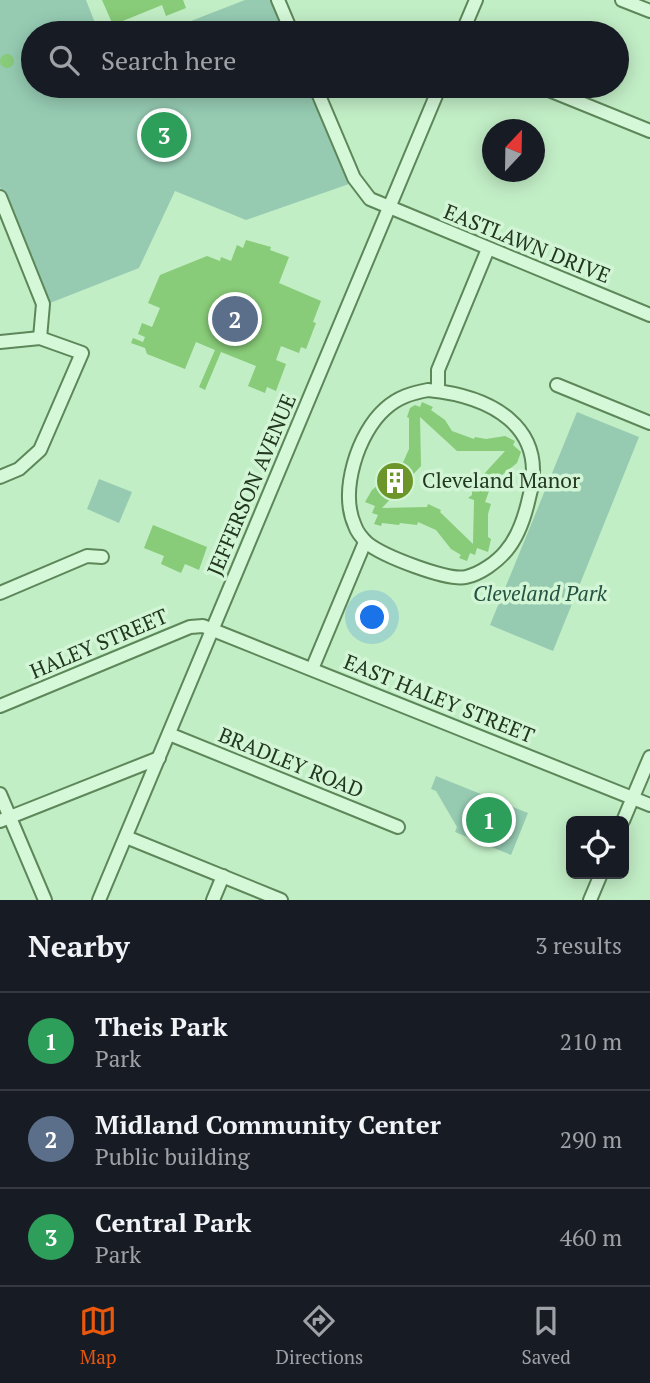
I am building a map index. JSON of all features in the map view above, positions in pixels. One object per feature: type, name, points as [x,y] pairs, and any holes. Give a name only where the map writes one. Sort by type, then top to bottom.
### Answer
[{"type":"street","points":[[278,0],[287,21]]},
{"type":"street","points":[[467,21],[476,0]]},
{"type":"street","points":[[622,0],[650,11]]},
{"type":"street","name":"EASTLAWN DRIVE","points":[[320,98],[360,189],[370,199],[650,315]]},
{"type":"street","name":"JEFFERSON AVENUE","points":[[99,900],[435,98]]},
{"type":"street","points":[[569,98],[650,131]]},
{"type":"street","points":[[0,197],[43,304],[40,338]]},
{"type":"street","points":[[438,391],[438,370],[488,249]]},
{"type":"street","points":[[0,342],[40,338],[82,353],[40,450],[19,469],[0,477]]},
{"type":"street","points":[[557,385],[650,423]]},
{"type":"street","points":[[438,391],[482,401],[509,418],[526,439],[534,469],[533,485],[519,531],[506,552],[484,569],[467,577],[440,574],[365,542],[355,526],[349,493],[363,442],[372,423],[397,400],[411,393],[438,391]]},
{"type":"street","points":[[312,669],[365,542]]},
{"type":"street","points":[[0,593],[87,556],[102,558]]},
{"type":"street","name":"HALEY STREET","points":[[0,706],[190,627],[213,628]]},
{"type":"street","name":"EAST HALEY STREET","points":[[213,628],[650,804]]},
{"type":"street","name":"BRADLEY ROAD","points":[[169,734],[398,827]]},
{"type":"street","points":[[625,816],[650,757]]},
{"type":"street","points":[[5,819],[159,758]]},
{"type":"street","points":[[0,794],[5,819],[45,900]]},
{"type":"street","points":[[126,837],[281,900]]},
{"type":"street","points":[[213,900],[223,876]]},
{"type":"street","points":[[590,900],[599,879]]},
{"type":"green space","points":[[0,0],[86,0],[94,21],[21,21],[21,98],[313,98],[349,184],[246,220],[175,191],[139,268],[50,303],[0,187]]},
{"type":"green space","points":[[245,0],[271,0],[280,21],[191,21]]},
{"type":"green space","name":"Cleveland Park","points":[[577,412],[639,437],[553,651],[490,625]]},
{"type":"green space","points":[[99,479],[132,492],[119,523],[87,509]]},
{"type":"green space","points":[[436,776],[528,813],[511,855],[455,832],[457,827],[436,791],[431,789]]},
{"type":"building","points":[[102,0],[183,0],[186,8],[166,16],[162,5],[123,21],[111,21]]},
{"type":"building","points":[[4,54],[10,54],[14,61],[10,68],[4,68],[0,64],[0,58]]},
{"type":"building","points":[[246,240],[271,247],[270,250],[289,257],[279,283],[321,301],[313,322],[316,323],[306,349],[301,347],[299,353],[281,346],[276,360],[286,364],[276,391],[267,387],[265,393],[248,386],[256,366],[221,352],[205,390],[199,387],[215,350],[196,342],[185,369],[147,354],[145,348],[131,343],[133,338],[143,342],[145,337],[138,334],[142,323],[152,327],[160,308],[148,303],[160,275],[207,256],[220,261],[221,257],[231,261],[237,245],[243,248]]},
{"type":"building","name":"Cleveland Manor","points":[[422,402],[433,407],[431,410],[445,420],[452,431],[474,439],[505,436],[515,441],[513,445],[521,452],[517,463],[492,483],[485,502],[491,504],[488,514],[488,537],[491,539],[488,552],[477,548],[475,555],[470,553],[467,561],[459,558],[461,555],[451,549],[436,530],[418,522],[417,525],[374,524],[378,515],[372,513],[375,506],[365,502],[372,490],[392,474],[396,465],[401,467],[409,449],[407,417],[410,408],[415,405],[420,407]],"holes":[[[420,417],[457,451],[505,451],[472,487],[472,495],[468,498],[474,500],[473,544],[441,510],[428,504],[427,507],[382,508],[421,466]]]},
{"type":"building","points":[[153,525],[207,547],[199,570],[185,564],[181,573],[161,564],[164,556],[144,548]]},
{"type":"place","name":"Central Park","points":[[164,135]]},
{"type":"place","name":"Midland Community Center","points":[[235,319]]},
{"type":"place","name":"Cleveland Manor","points":[[395,481]]},
{"type":"place","name":"Theis Park","points":[[489,820]]}]
